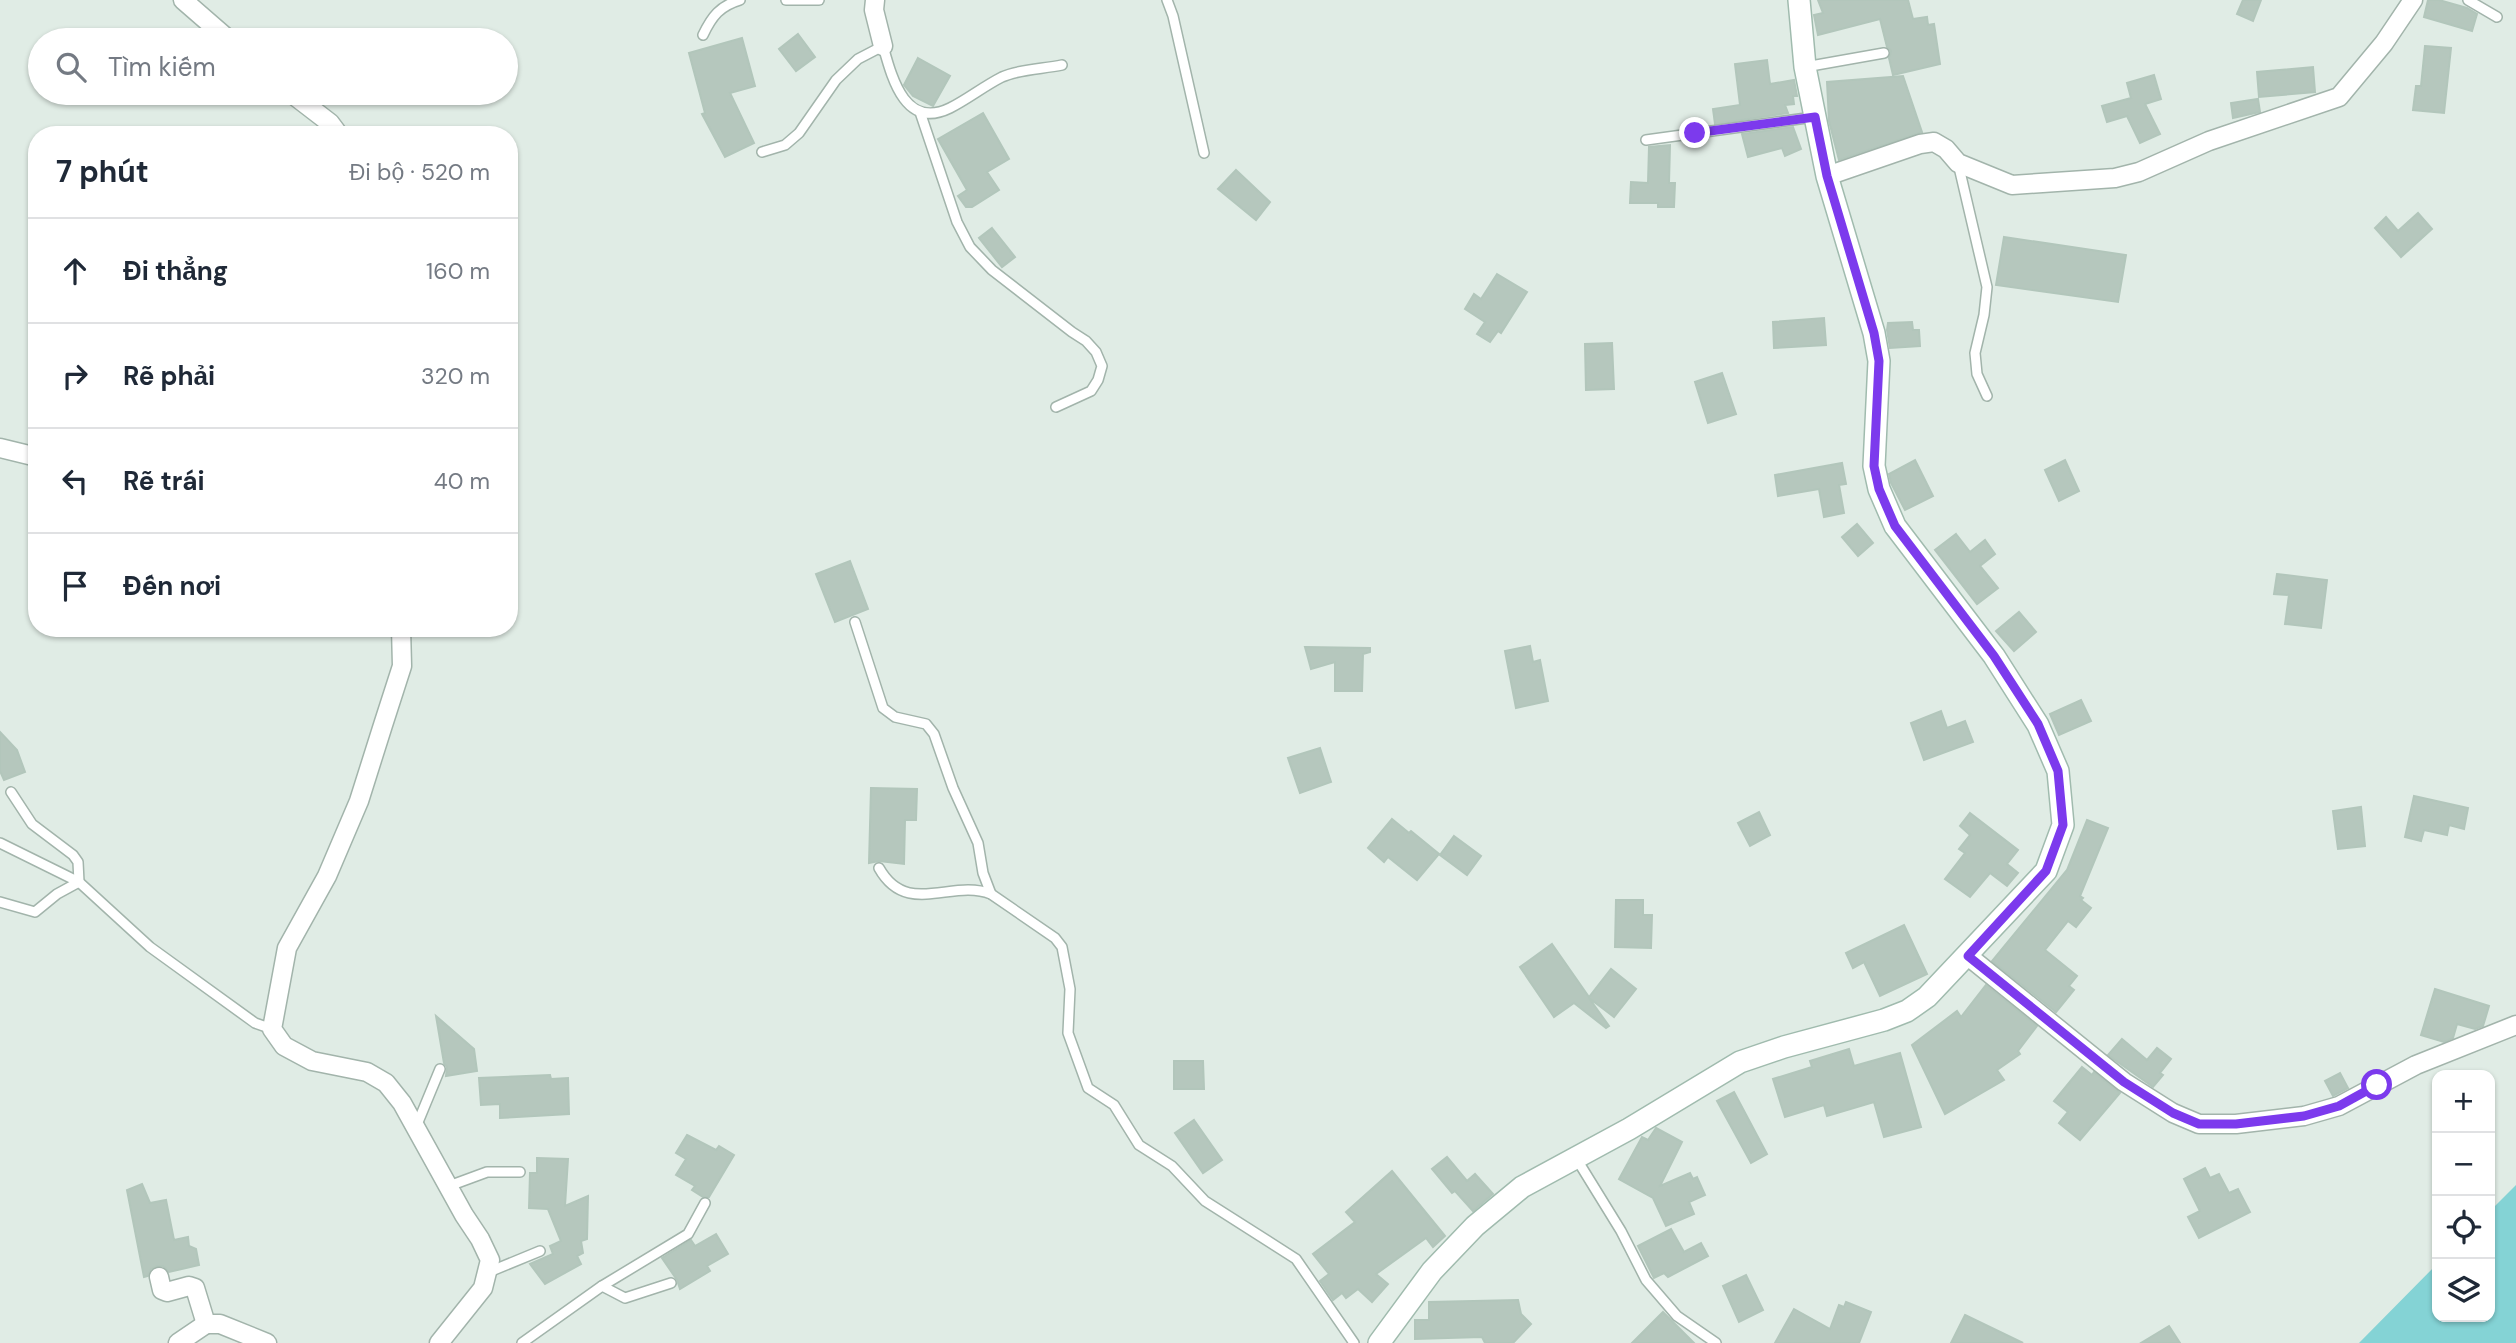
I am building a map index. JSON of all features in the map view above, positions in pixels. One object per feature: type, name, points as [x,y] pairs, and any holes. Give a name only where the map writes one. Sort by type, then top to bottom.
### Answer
[{"type":"street","points":[[183,0],[215,28]]},
{"type":"street","points":[[875,0],[874,10],[883,46]]},
{"type":"street","points":[[1379,1343],[1432,1271],[1475,1226],[1522,1187],[1740,1062],[1884,1020],[1907,1011],[1927,997],[2046,871],[2063,825],[2058,771],[2038,724],[1895,526],[1882,498],[1874,466],[1879,361],[1874,333],[1827,176],[1805,67],[1799,0]]},
{"type":"street","points":[[1827,176],[1934,142],[1946,149],[1958,163],[2012,184],[2115,178],[2139,172],[2208,141],[2339,97],[2384,43],[2413,0]]},
{"type":"street","points":[[307,105],[332,126]]},
{"type":"street","points":[[0,448],[28,455]]},
{"type":"street","points":[[401,637],[402,666],[359,801],[327,876],[287,948],[272,1029],[284,1046],[312,1062],[367,1072],[386,1083],[402,1102],[480,1239],[490,1260],[483,1288],[439,1343]]},
{"type":"street","points":[[1968,956],[2124,1082],[2173,1113],[2199,1124],[2236,1124],[2304,1116],[2339,1106],[2416,1065],[2516,1025]]},
{"type":"street","points":[[159,1277],[162,1290],[167,1292],[189,1286],[195,1288],[192,1336],[220,1324],[267,1343]]},
{"type":"lane","points":[[702,35],[713,15],[726,4],[740,0]]},
{"type":"lane","points":[[786,0],[819,0]]},
{"type":"lane","points":[[1167,0],[1204,153]]},
{"type":"lane","points":[[2468,0],[2497,17]]},
{"type":"lane","points":[[762,152],[785,145],[799,133],[836,80],[858,59],[883,46],[894,83],[902,97],[920,112],[932,114],[948,109],[1005,76],[1062,65]]},
{"type":"lane","points":[[1805,67],[1884,54]]},
{"type":"lane","points":[[920,112],[957,222],[970,247],[992,270],[1087,341],[1096,352],[1101,366],[1098,380],[1091,391],[1056,407]]},
{"type":"lane","points":[[1646,140],[1815,117]]},
{"type":"lane","points":[[1958,163],[1987,288],[1975,353],[1977,374],[1987,396]]},
{"type":"lane","points":[[855,622],[883,708],[895,718],[926,724],[934,734],[953,788],[978,843],[983,873],[991,894]]},
{"type":"lane","points":[[11,792],[39,832],[73,855],[78,862],[79,882]]},
{"type":"lane","points":[[0,843],[79,882],[150,947],[255,1023],[272,1029]]},
{"type":"lane","points":[[878,868],[885,880],[911,894],[925,896],[980,890],[991,894],[1055,938],[1062,947],[1070,989],[1068,1033],[1088,1088],[1114,1105],[1139,1146],[1172,1166],[1205,1201],[1296,1259],[1354,1343]]},
{"type":"lane","points":[[0,902],[35,912],[57,894],[79,882]]},
{"type":"lane","points":[[415,1129],[440,1069]]},
{"type":"lane","points":[[1576,1158],[1621,1231],[1646,1280],[1676,1316],[1716,1343]]},
{"type":"lane","points":[[449,1186],[487,1172],[520,1172]]},
{"type":"lane","points":[[522,1343],[602,1286],[688,1234],[705,1203]]},
{"type":"lane","points":[[489,1272],[540,1251]]},
{"type":"lane","points":[[602,1286],[625,1298],[671,1283]]},
{"type":"water","points":[[2516,1185],[2516,1343],[2359,1343],[2432,1269],[2432,1322],[2495,1322],[2495,1206]]},
{"type":"building","points":[[1818,0],[1908,0],[1913,19],[1927,17],[1928,25],[1934,24],[1940,64],[1893,75],[1889,58],[1891,51],[1887,47],[1880,19],[1818,35],[1814,15],[1823,13]]},
{"type":"building","points":[[2243,0],[2261,0],[2253,21],[2237,14]]},
{"type":"building","points":[[2428,0],[2439,0],[2467,8],[2477,14],[2472,31],[2424,17]]},
{"type":"building","points":[[798,34],[815,57],[796,71],[779,49]]},
{"type":"building","points":[[742,38],[755,86],[730,93],[754,143],[725,157],[702,114],[705,113],[689,53]]},
{"type":"building","points":[[2425,46],[2451,48],[2444,113],[2413,110],[2416,86],[2421,86]]},
{"type":"building","points":[[918,58],[950,76],[933,106],[913,96],[904,85]]},
{"type":"building","points":[[1767,60],[1770,84],[1794,80],[1797,96],[1793,96],[1794,104],[1785,105],[1788,113],[1715,124],[1713,109],[1740,105],[1735,64]]},
{"type":"building","points":[[2313,67],[2315,92],[2259,97],[2257,72]]},
{"type":"building","points":[[2154,75],[2161,99],[2145,104],[2160,134],[2140,143],[2127,116],[2107,122],[2102,106],[2131,98],[2127,83]]},
{"type":"building","points":[[1903,76],[1922,132],[1839,160],[1829,121],[1827,82]]},
{"type":"building","points":[[2258,99],[2260,112],[2233,118],[2231,103]]},
{"type":"building","points":[[983,113],[1009,159],[987,172],[999,190],[972,207],[966,207],[958,196],[967,190],[938,139]]},
{"type":"building","points":[[1793,127],[1801,149],[1785,156],[1782,148],[1748,157],[1742,134]]},
{"type":"building","points":[[1670,145],[1669,183],[1675,183],[1674,207],[1658,207],[1658,203],[1630,203],[1631,182],[1648,183],[1649,147]]},
{"type":"building","points":[[1236,170],[1270,202],[1256,220],[1218,189]]},
{"type":"building","points":[[2418,213],[2432,229],[2401,257],[2375,228],[2386,217],[2398,231]]},
{"type":"building","points":[[992,228],[1015,257],[1002,267],[979,238]]},
{"type":"building","points":[[2004,237],[2126,255],[2118,302],[1996,285]]},
{"type":"building","points":[[1497,274],[1527,292],[1501,333],[1498,331],[1490,342],[1477,334],[1485,322],[1465,309],[1474,294],[1481,299]]},
{"type":"building","points":[[1824,318],[1826,345],[1774,348],[1773,322]]},
{"type":"building","points":[[1912,322],[1913,330],[1919,330],[1920,346],[1890,348],[1888,323]]},
{"type":"building","points":[[1612,343],[1614,389],[1586,390],[1585,344]]},
{"type":"building","points":[[1722,373],[1736,414],[1708,423],[1695,382]]},
{"type":"building","points":[[1915,460],[1933,496],[1905,510],[1889,474]]},
{"type":"building","points":[[2065,460],[2079,491],[2059,501],[2045,470]]},
{"type":"building","points":[[1842,463],[1846,484],[1839,485],[1844,513],[1824,517],[1819,489],[1778,496],[1775,475]]},
{"type":"building","points":[[1857,524],[1873,543],[1858,556],[1842,537]]},
{"type":"building","points":[[1956,534],[1970,552],[1985,540],[1995,554],[1980,566],[1998,588],[1977,604],[1935,550]]},
{"type":"building","points":[[850,561],[868,609],[835,622],[816,574]]},
{"type":"building","points":[[2277,574],[2327,580],[2321,628],[2285,624],[2289,595],[2274,594]]},
{"type":"building","points":[[2019,612],[2036,632],[2014,651],[1996,631]]},
{"type":"building","points":[[1530,646],[1533,662],[1540,660],[1548,701],[1516,708],[1505,651]]},
{"type":"building","points":[[1305,647],[1370,648],[1370,652],[1363,654],[1362,691],[1335,691],[1335,662],[1311,669]]},
{"type":"building","points":[[2081,700],[2091,721],[2059,735],[2050,714]]},
{"type":"building","points":[[1941,711],[1947,728],[1965,721],[1973,742],[1924,760],[1911,723]]},
{"type":"building","points":[[0,732],[17,750],[25,772],[4,780],[0,771]]},
{"type":"building","points":[[1320,748],[1331,782],[1300,793],[1288,758]]},
{"type":"building","points":[[871,788],[917,789],[916,820],[905,820],[904,864],[879,861],[869,863]]},
{"type":"building","points":[[2414,796],[2468,808],[2464,829],[2449,825],[2447,835],[2424,830],[2421,841],[2405,837]]},
{"type":"building","points":[[2361,807],[2365,846],[2338,849],[2333,811]]},
{"type":"building","points":[[1759,812],[1770,835],[1750,846],[1738,823]]},
{"type":"building","points":[[1970,813],[2018,850],[2007,864],[2018,873],[2007,886],[1990,873],[1970,897],[1945,879],[1965,853],[1959,849],[1970,835],[1960,826]]},
{"type":"building","points":[[1392,819],[1439,854],[1417,880],[1388,857],[1384,862],[1368,848]]},
{"type":"building","points":[[2087,820],[2108,828],[2080,896],[2091,908],[2076,927],[2068,921],[2045,950],[2077,976],[2069,986],[2074,990],[2056,1012],[1992,961],[2067,870]]},
{"type":"building","points":[[1454,836],[1481,856],[1467,875],[1440,855]]},
{"type":"building","points":[[1616,900],[1643,900],[1643,915],[1652,915],[1651,948],[1615,947]]},
{"type":"building","points":[[1904,925],[1927,974],[1880,996],[1864,962],[1853,968],[1846,953]]},
{"type":"building","points":[[1552,944],[1589,997],[1611,969],[1636,989],[1614,1017],[1589,998],[1609,1026],[1606,1028],[1574,1003],[1554,1017],[1520,967]]},
{"type":"building","points":[[1986,985],[2037,1026],[2018,1051],[2020,1054],[1997,1070],[2004,1080],[1945,1114],[1912,1045],[1957,1011],[1961,1017]]},
{"type":"building","points":[[2435,989],[2489,1006],[2483,1026],[2475,1029],[2457,1024],[2453,1038],[2444,1042],[2421,1035]]},
{"type":"building","points":[[436,1016],[474,1049],[477,1071],[446,1076],[447,1067]]},
{"type":"building","points":[[2122,1039],[2147,1060],[2157,1048],[2171,1059],[2153,1087],[2108,1055]]},
{"type":"building","points":[[1849,1049],[1854,1066],[1900,1053],[1921,1127],[1884,1137],[1874,1102],[1827,1116],[1824,1105],[1785,1117],[1773,1079],[1812,1067],[1810,1061]]},
{"type":"building","points":[[1174,1061],[1203,1061],[1204,1089],[1174,1089]]},
{"type":"building","points":[[2082,1067],[2092,1075],[2094,1072],[2120,1093],[2080,1140],[2059,1123],[2068,1112],[2054,1101]]},
{"type":"building","points":[[2340,1073],[2348,1088],[2333,1096],[2325,1081]]},
{"type":"building","points":[[550,1075],[551,1079],[568,1078],[569,1114],[500,1118],[500,1104],[481,1105],[479,1078]]},
{"type":"building","points":[[1734,1092],[1767,1154],[1751,1163],[1717,1101]]},
{"type":"building","points":[[1194,1120],[1222,1160],[1203,1173],[1175,1133]]},
{"type":"building","points":[[1656,1128],[1682,1142],[1660,1186],[1690,1173],[1693,1179],[1697,1177],[1705,1195],[1689,1202],[1694,1214],[1666,1226],[1653,1198],[1619,1179],[1642,1137],[1648,1140]]},
{"type":"building","points":[[687,1135],[716,1150],[719,1146],[734,1155],[709,1197],[703,1197],[692,1190],[695,1186],[676,1175],[686,1159],[676,1153]]},
{"type":"building","points":[[1447,1157],[1467,1181],[1475,1174],[1493,1194],[1473,1211],[1455,1191],[1452,1193],[1432,1169]]},
{"type":"building","points":[[537,1158],[568,1159],[565,1206],[588,1196],[587,1239],[581,1241],[583,1253],[577,1256],[581,1264],[545,1284],[530,1264],[553,1254],[550,1246],[561,1241],[548,1209],[529,1208],[530,1173],[537,1173]]},
{"type":"building","points":[[2205,1168],[2210,1178],[2219,1174],[2229,1193],[2238,1189],[2250,1212],[2199,1238],[2188,1217],[2200,1211],[2184,1179]]},
{"type":"building","points":[[1392,1171],[1445,1236],[1433,1247],[1426,1238],[1376,1274],[1388,1284],[1372,1302],[1358,1289],[1346,1298],[1342,1293],[1333,1300],[1320,1281],[1329,1274],[1313,1254],[1355,1222],[1346,1212]]},
{"type":"building","points":[[142,1184],[150,1203],[166,1200],[174,1240],[188,1237],[189,1246],[196,1249],[199,1265],[169,1272],[163,1266],[157,1266],[144,1277],[127,1190]]},
{"type":"building","points":[[1671,1229],[1684,1252],[1701,1243],[1708,1256],[1668,1277],[1664,1273],[1654,1278],[1638,1246]]},
{"type":"building","points":[[716,1234],[728,1254],[707,1266],[710,1271],[680,1289],[662,1258],[691,1240],[695,1246]]},
{"type":"building","points":[[1746,1275],[1763,1310],[1739,1322],[1723,1286]]},
{"type":"building","points":[[1518,1300],[1521,1314],[1531,1324],[1513,1343],[1485,1343],[1482,1337],[1415,1339],[1415,1320],[1429,1320],[1429,1302]]},
{"type":"building","points":[[1846,1302],[1871,1312],[1859,1343],[1775,1343],[1794,1309],[1830,1329],[1839,1305],[1844,1307]]},
{"type":"building","points":[[1663,1312],[1694,1343],[1632,1343]]},
{"type":"building","points":[[1965,1315],[2023,1343],[1951,1343]]},
{"type":"building","points":[[2169,1326],[2180,1343],[2141,1343]]},
{"type":"route","points":[[1695,133],[1815,117],[1827,176],[1874,333],[1879,361],[1874,466],[1879,489],[1895,526],[1994,656],[2038,724],[2058,771],[2063,825],[2046,871],[1968,956],[2124,1082],[2173,1113],[2199,1124],[2236,1124],[2304,1116],[2339,1106],[2377,1085]]}]
